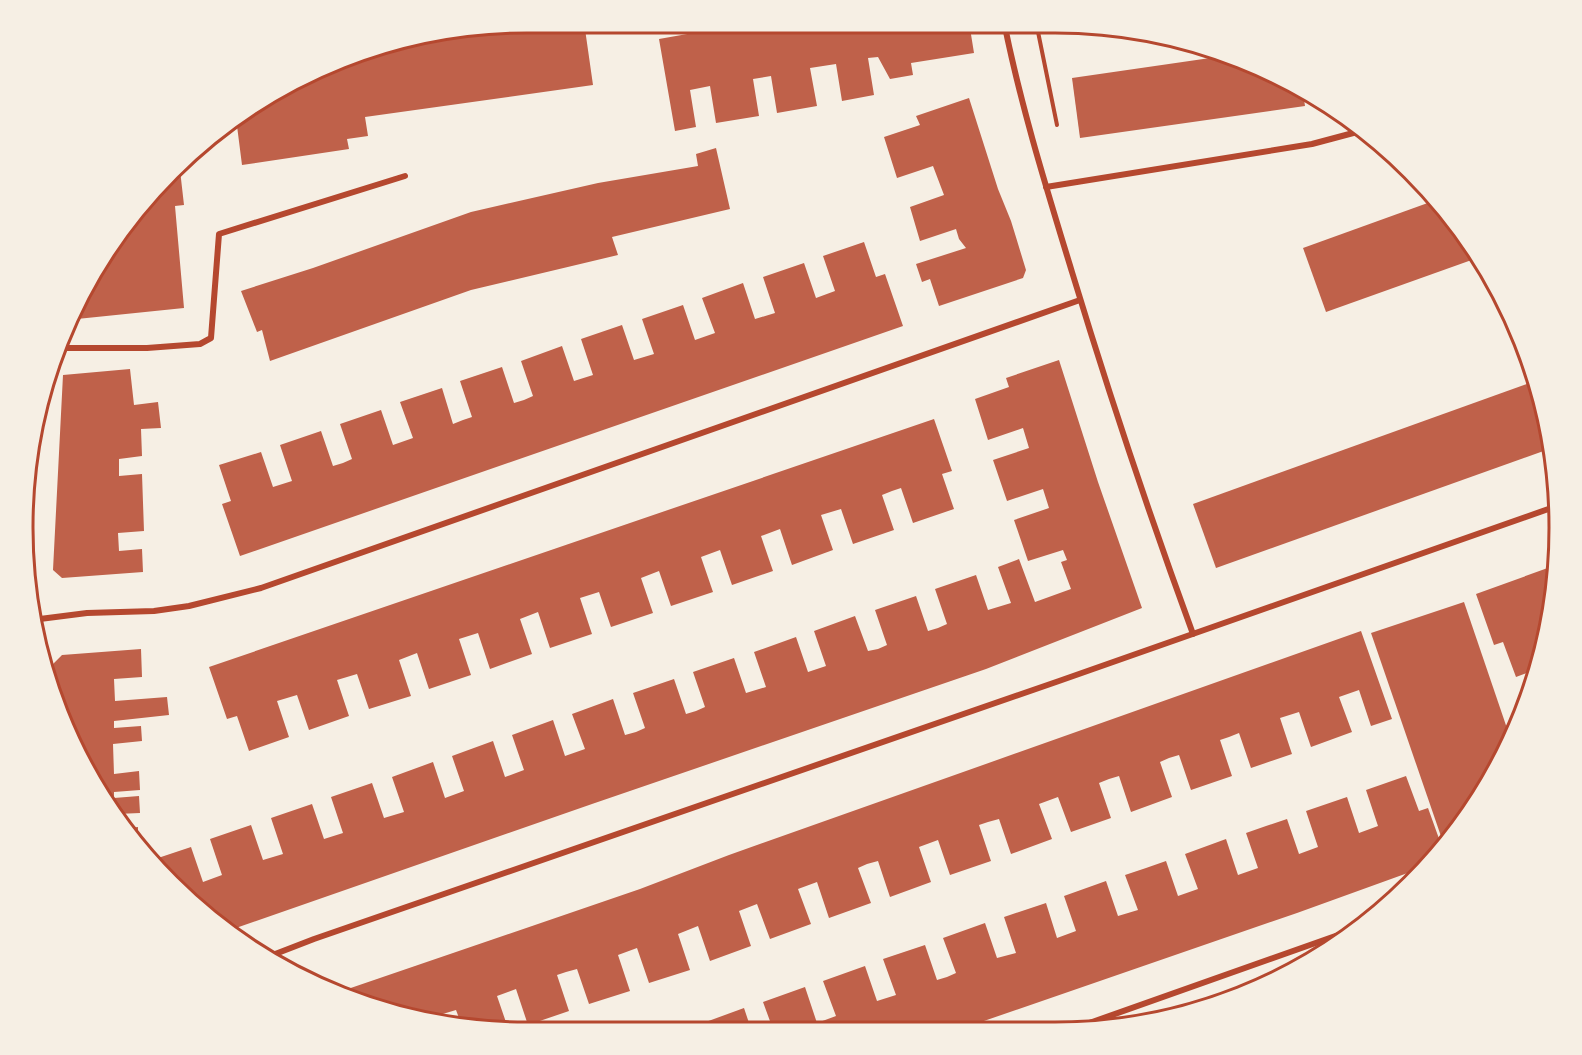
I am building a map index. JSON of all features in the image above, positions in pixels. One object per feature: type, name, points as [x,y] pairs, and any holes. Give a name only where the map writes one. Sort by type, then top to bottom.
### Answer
[{"type":"street","points":[[1007,33],[1024,109],[1080,300],[1193,634]]},
{"type":"street","points":[[1046,187],[1312,144],[1353,133]]},
{"type":"street","points":[[67,348],[147,348],[200,344],[211,338],[219,234],[405,176]]},
{"type":"street","points":[[42,619],[87,613],[154,611],[261,588],[1080,300]]},
{"type":"street","points":[[276,954],[1548,509]]},
{"type":"street","points":[[1098,1020],[1331,938]]},
{"type":"path","points":[[1038,33],[1059,131]]},
{"type":"building","points":[[586,33],[593,85],[365,117],[368,136],[347,139],[349,149],[242,165],[237,127],[280,99],[309,84],[369,59],[463,37],[495,34]]},
{"type":"building","points":[[693,33],[971,33],[974,53],[911,63],[913,75],[890,79],[878,57],[868,58],[874,95],[842,101],[836,64],[810,68],[817,106],[777,113],[771,76],[753,79],[759,116],[716,123],[710,86],[690,90],[696,127],[675,131],[659,39]]},
{"type":"building","points":[[1210,58],[1273,84],[1304,100],[1305,106],[1080,138],[1072,78]]},
{"type":"building","points":[[969,98],[1026,270],[1023,278],[939,306],[930,279],[922,282],[916,264],[966,248],[959,239],[956,229],[920,241],[910,207],[944,195],[933,166],[897,178],[884,137],[920,125],[916,116]]},
{"type":"building","points":[[716,148],[730,209],[612,237],[618,255],[471,290],[270,361],[262,330],[257,332],[241,291],[471,212],[598,183],[698,166],[696,154]]},
{"type":"building","points":[[181,175],[184,205],[175,206],[184,308],[80,319],[99,280],[135,226]]},
{"type":"building","points":[[1428,203],[1471,260],[1326,312],[1303,248]]},
{"type":"building","points":[[864,242],[876,277],[885,274],[903,326],[240,556],[222,504],[231,501],[219,465],[261,452],[273,487],[292,481],[280,445],[321,431],[333,466],[343,463],[352,459],[340,424],[381,410],[393,445],[413,438],[400,402],[442,388],[453,424],[472,417],[460,381],[502,367],[514,403],[524,400],[533,396],[521,361],[562,346],[574,381],[593,375],[581,339],[622,325],[634,360],[654,354],[642,319],[683,305],[695,340],[715,333],[702,298],[743,283],[755,319],[775,313],[763,277],[804,263],[816,298],[835,291],[823,256]]},
{"type":"building","points":[[1059,360],[1142,608],[986,669],[237,928],[201,899],[159,858],[191,847],[203,882],[222,875],[210,839],[251,825],[263,860],[283,854],[271,818],[312,804],[324,839],[343,833],[331,797],[372,783],[384,818],[404,812],[392,777],[433,762],[445,798],[464,791],[452,756],[493,741],[505,777],[524,770],[512,735],[553,720],[565,756],[585,749],[572,714],[613,699],[625,735],[636,732],[645,728],[633,693],[674,679],[686,714],[696,711],[705,707],[693,672],[734,658],[746,693],[766,687],[754,652],[796,637],[808,672],[826,666],[814,631],[855,616],[868,651],[878,649],[887,645],[875,610],[916,596],[928,631],[938,628],[947,624],[935,589],[976,575],[988,610],[1011,603],[998,567],[1019,559],[1035,602],[1071,589],[1061,562],[1067,560],[1063,550],[1028,561],[1014,520],[1049,508],[1043,489],[1007,501],[993,460],[1029,448],[1023,428],[988,440],[975,399],[1009,387],[1006,378]]},
{"type":"building","points":[[130,369],[134,405],[158,402],[161,428],[141,429],[142,456],[119,459],[119,476],[142,474],[144,531],[118,533],[119,551],[142,549],[143,572],[62,578],[53,570],[63,375]]},
{"type":"building","points":[[1527,384],[1543,451],[1216,568],[1193,504]]},
{"type":"building","points":[[934,419],[952,471],[942,474],[954,509],[913,523],[901,488],[892,491],[882,495],[894,530],[853,544],[841,509],[821,515],[833,550],[792,565],[780,529],[761,536],[773,571],[732,585],[720,550],[701,557],[713,592],[671,606],[659,571],[641,578],[653,613],[611,627],[599,592],[580,598],[592,634],[550,648],[538,612],[520,619],[532,654],[490,669],[478,633],[459,639],[471,675],[429,689],[417,653],[399,660],[411,696],[369,709],[357,674],[337,680],[349,716],[309,730],[297,695],[277,701],[289,737],[249,751],[237,716],[227,719],[209,667]]},
{"type":"building","points":[[1547,568],[1539,624],[1527,673],[1516,677],[1503,642],[1494,645],[1476,594]]},
{"type":"building","points":[[1464,602],[1507,727],[1483,775],[1441,836],[1371,633]]},
{"type":"building","points":[[1361,631],[1392,719],[1371,726],[1359,690],[1339,697],[1352,732],[1311,747],[1299,712],[1280,718],[1292,754],[1251,768],[1239,733],[1220,740],[1232,776],[1191,790],[1179,755],[1169,758],[1160,762],[1172,797],[1131,812],[1119,776],[1109,779],[1099,783],[1111,818],[1071,832],[1058,797],[1039,804],[1052,839],[1011,854],[999,819],[979,825],[991,861],[950,875],[938,840],[919,847],[931,882],[890,897],[878,861],[867,864],[858,868],[871,903],[829,918],[817,882],[798,889],[811,924],[770,939],[757,904],[739,911],[751,946],[710,961],[698,926],[678,934],[690,970],[649,983],[637,948],[618,955],[630,991],[589,1004],[577,969],[557,975],[569,1011],[537,1022],[527,1022],[516,989],[497,996],[506,1021],[459,1017],[456,1010],[442,1014],[431,1012],[400,1005],[349,988],[640,889],[729,855]]},
{"type":"building","points":[[141,649],[142,677],[114,679],[115,701],[167,697],[169,715],[114,721],[114,728],[141,726],[142,741],[113,744],[114,774],[139,771],[140,790],[114,792],[114,798],[139,796],[140,813],[124,814],[99,775],[84,746],[59,686],[53,664],[62,655]]},
{"type":"building","points":[[1406,776],[1419,811],[1428,808],[1439,839],[1408,873],[981,1022],[820,1022],[836,1016],[823,981],[865,966],[877,1001],[896,995],[883,959],[925,945],[937,980],[947,977],[956,973],[943,938],[985,923],[997,958],[1016,953],[1004,917],[1046,903],[1057,938],[1076,931],[1064,896],[1106,881],[1118,916],[1138,910],[1125,875],[1166,861],[1178,896],[1198,889],[1185,854],[1226,839],[1238,875],[1258,868],[1246,833],[1266,826],[1287,819],[1299,854],[1318,847],[1306,811],[1347,797],[1359,833],[1378,826],[1366,790]]},
{"type":"building","points":[[805,987],[817,1022],[770,1022],[763,1002]]},
{"type":"building","points":[[744,1008],[749,1022],[706,1022]]}]
